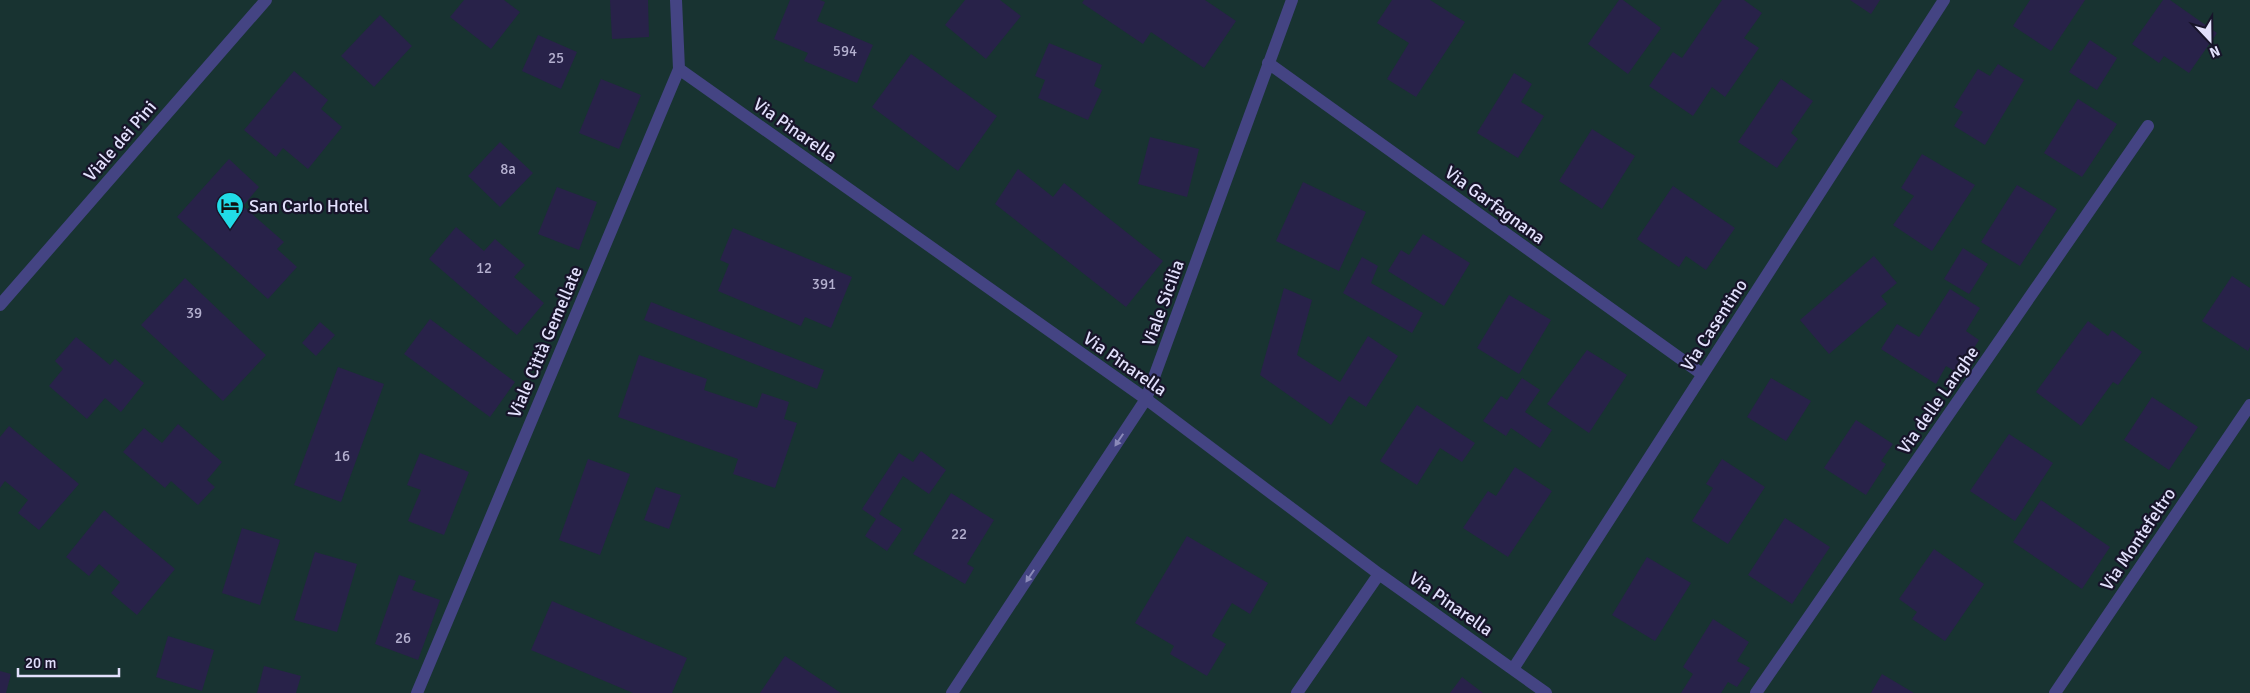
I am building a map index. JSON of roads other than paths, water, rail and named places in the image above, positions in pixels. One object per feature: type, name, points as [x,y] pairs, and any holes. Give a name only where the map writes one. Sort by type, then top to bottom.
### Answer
[{"type":"street","name":"Viale dei Pini","points":[[0,305],[266,0]]},
{"type":"street","name":"Viale Città Gemellate","points":[[417,693],[679,69],[676,0]]},
{"type":"street","name":"Viale Sicilia","points":[[952,693],[1146,399],[1292,0]]},
{"type":"street","name":"Via Casentino","points":[[1513,669],[1944,0]]},
{"type":"street","name":"Via Garfagnana","points":[[1268,63],[1702,374]]},
{"type":"street","name":"Via Pinarella","points":[[679,69],[1146,399],[1379,574],[1546,693]]},
{"type":"street","name":"Via delle Langhe","points":[[1756,693],[2148,126]]},
{"type":"street","name":"Via Montefeltro","points":[[2054,693],[2250,405]]},
{"type":"street","points":[[1297,693],[1379,574]]},
{"type":"place","name":"San Carlo Hotel","points":[[230,230]]}]
